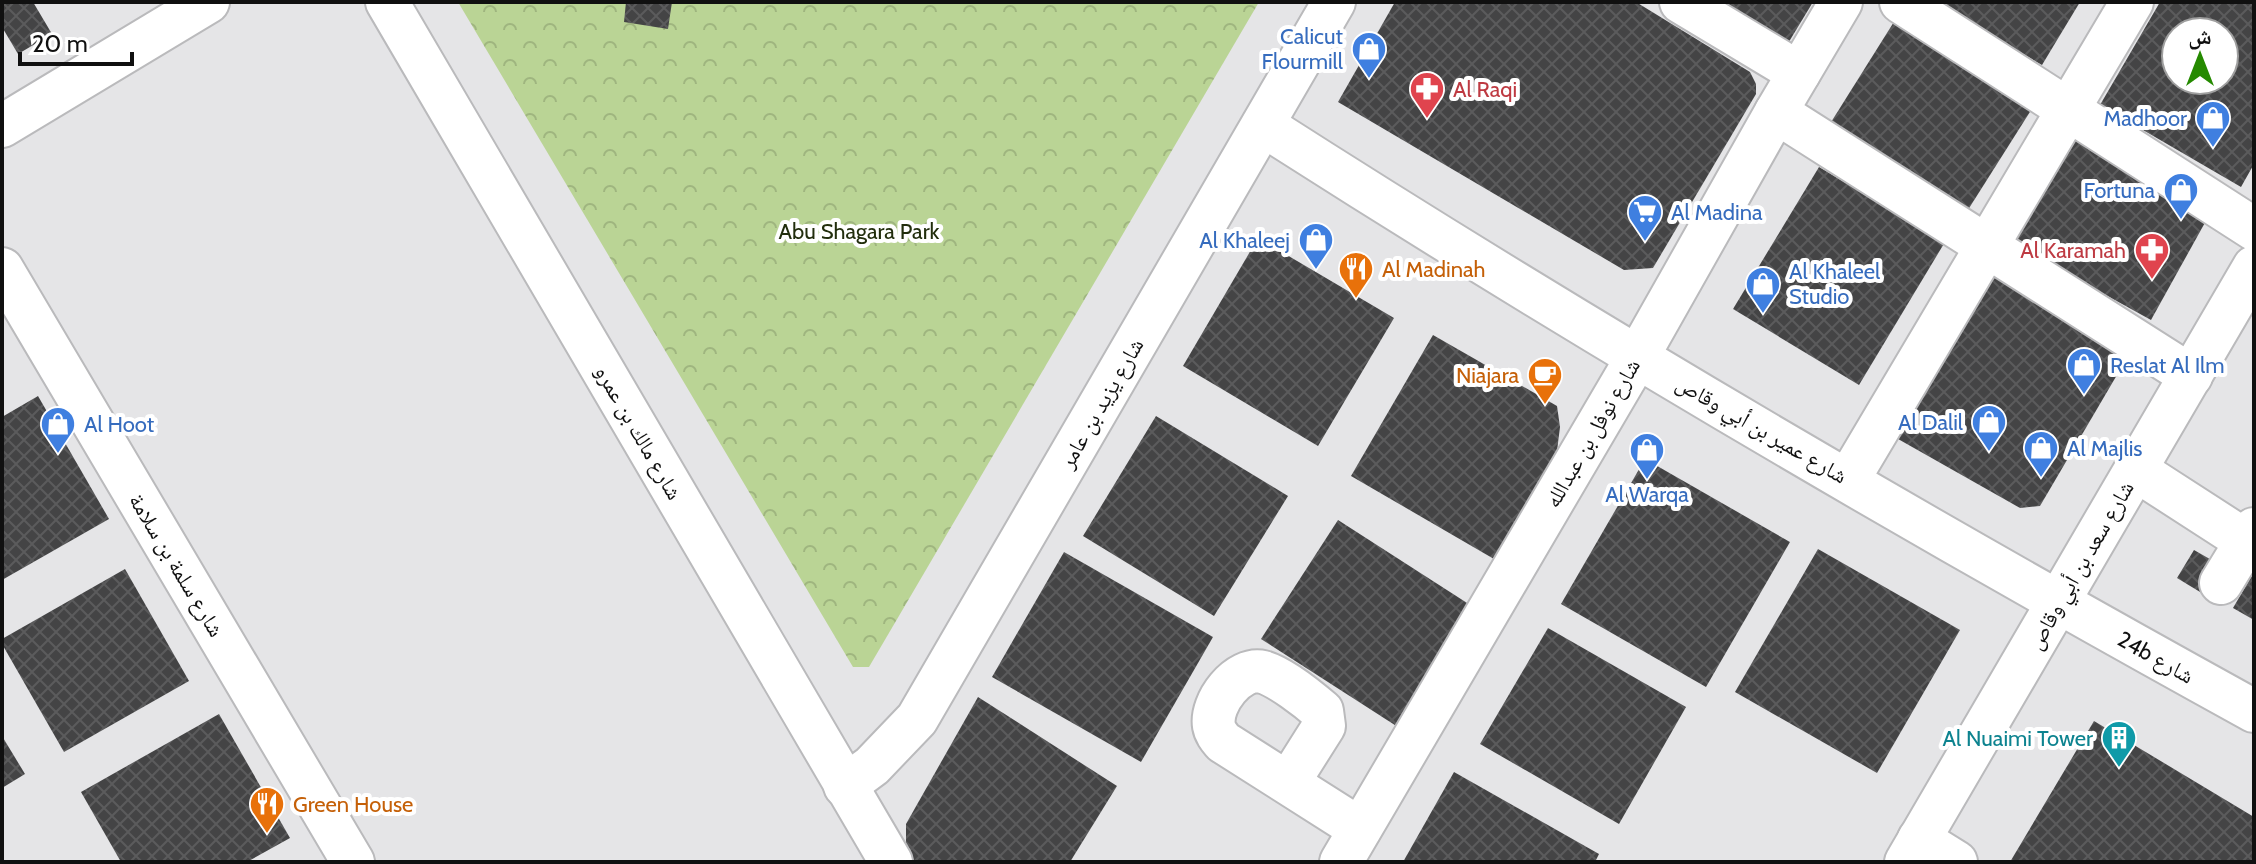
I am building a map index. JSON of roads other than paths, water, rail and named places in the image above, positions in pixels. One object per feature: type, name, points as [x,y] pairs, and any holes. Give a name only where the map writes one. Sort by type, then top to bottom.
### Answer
[{"type":"street","points":[[2,126],[208,2]]},
{"type":"street","name":"شارع مالك بن عمرو","points":[[387,2],[891,862]]},
{"type":"street","name":"شارع يزيد بن عامر","points":[[845,786],[872,766],[917,719],[1334,2]]},
{"type":"street","points":[[1681,2],[1799,73]]},
{"type":"street","name":"شارع نوفل بن عبدالله","points":[[1350,845],[1638,356],[1841,2]]},
{"type":"street","points":[[1901,2],[2254,229]]},
{"type":"street","points":[[1848,480],[2132,2]]},
{"type":"street","points":[[1776,112],[2191,376]]},
{"type":"street","name":"شارع عمير بن أبي وقاص","points":[[1263,125],[1462,252],[2058,603]]},
{"type":"street","name":"شارع سعد بن أبي وقاص","points":[[1913,851],[2254,267]]},
{"type":"street","name":"شارع سلمة بن سلامة","points":[[2,269],[17,328],[349,861]]},
{"type":"street","points":[[2136,470],[2250,535],[2221,583]]},
{"type":"street","name":"24b شارع","points":[[2058,603],[2254,711]]},
{"type":"street","points":[[1288,783],[1350,845]]},
{"type":"street","points":[[1913,851],[1956,862]]},
{"type":"place","name":"Calicut Flourmill","points":[[1369,80]]},
{"type":"place","name":"Al Raqi","points":[[1427,120]]},
{"type":"place","name":"Madhoor","points":[[2213,149]]},
{"type":"place","name":"Fortuna","points":[[2181,221]]},
{"type":"place","name":"Al Madina","points":[[1645,243]]},
{"type":"place","name":"Al Khaleej","points":[[1316,271]]},
{"type":"place","name":"Al Karamah","points":[[2152,281]]},
{"type":"place","name":"Al Madinah","points":[[1356,300]]},
{"type":"place","name":"Al Khaleel Studio","points":[[1763,315]]},
{"type":"place","name":"Reslat Al Ilm","points":[[2084,396]]},
{"type":"place","name":"Niajara","points":[[1545,406]]},
{"type":"place","name":"Al Dalil","points":[[1989,453]]},
{"type":"place","name":"Al Hoot","points":[[58,455]]},
{"type":"place","name":"Al Majlis","points":[[2041,479]]},
{"type":"place","name":"Al Warqa","points":[[1647,481]]},
{"type":"place","name":"Al Nuaimi Tower","points":[[2119,769]]},
{"type":"place","name":"Green House","points":[[267,835]]},
{"type":"park label","name":"Abu Shagara Park","points":[[859,231]]}]
